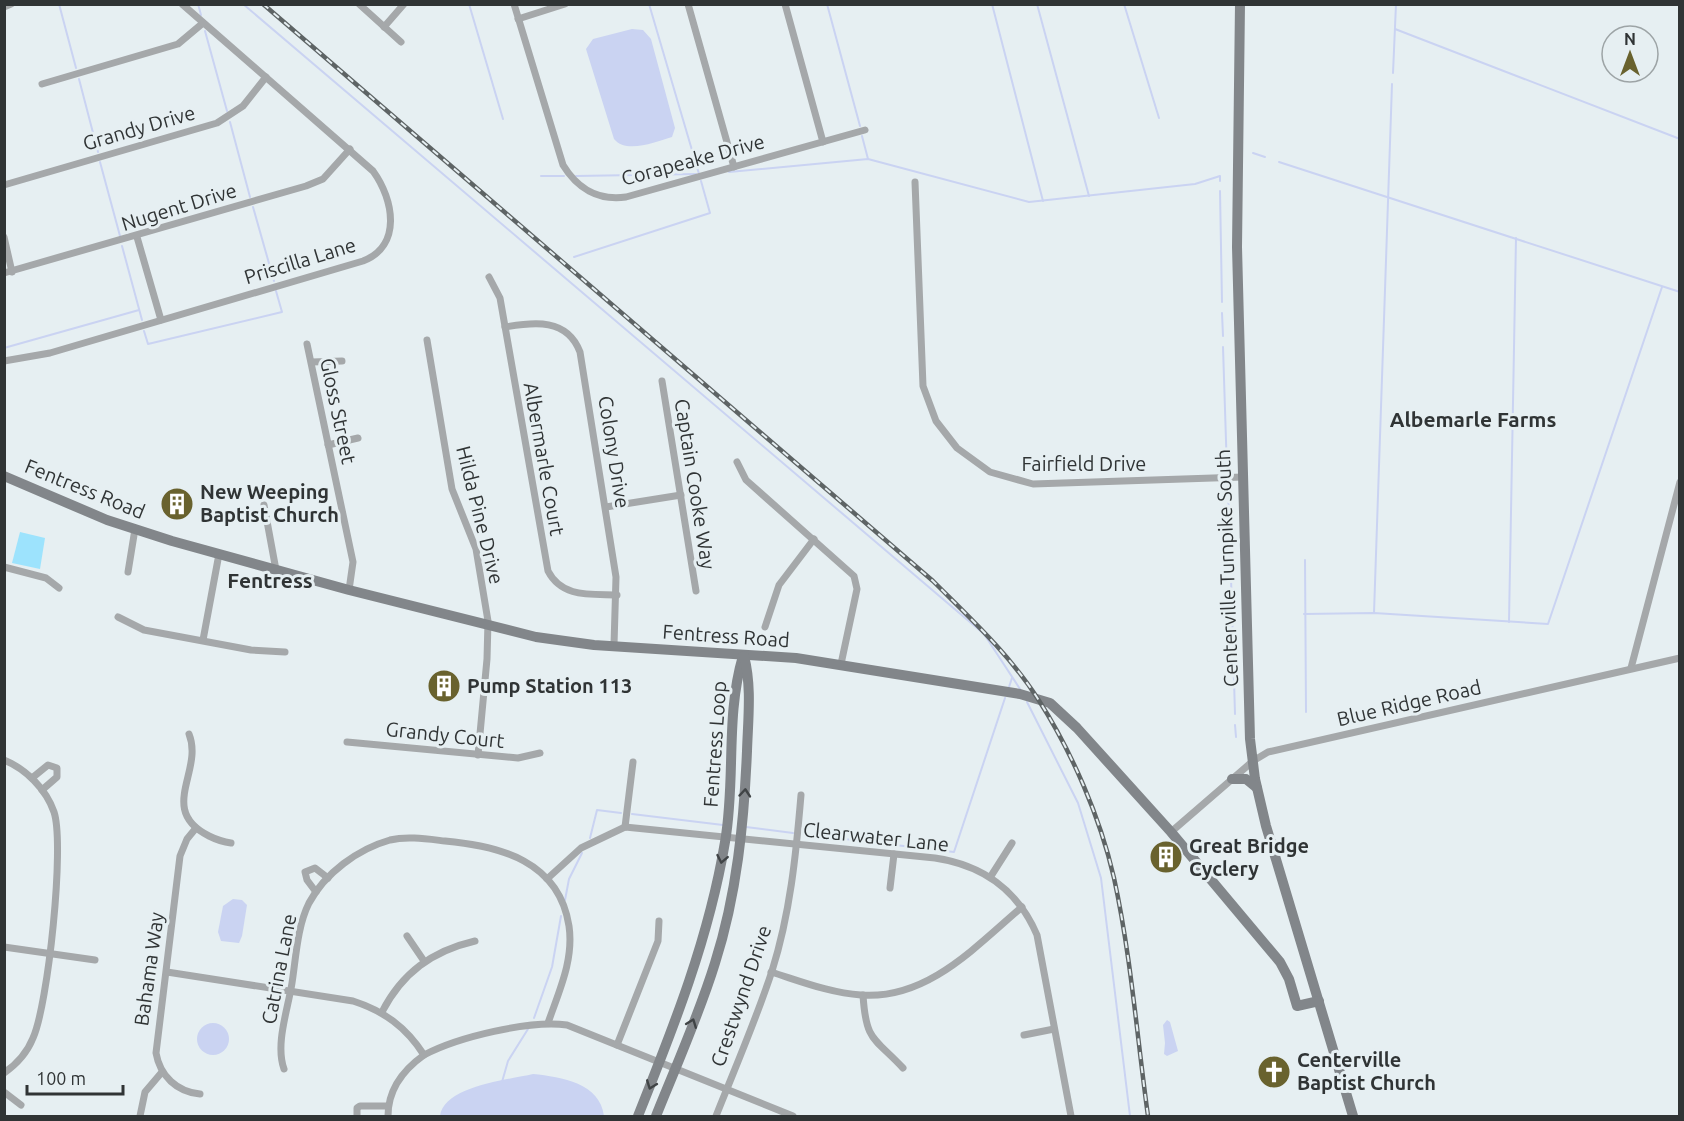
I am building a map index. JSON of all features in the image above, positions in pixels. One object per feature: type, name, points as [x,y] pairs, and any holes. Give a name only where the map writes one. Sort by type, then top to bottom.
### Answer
[{"type":"street","points":[[4,7],[11,4]]},
{"type":"street","name":"Priscilla Lane","points":[[4,361],[31,358],[363,261],[379,252],[390,236],[390,214],[376,175],[350,149],[182,4]]},
{"type":"street","points":[[359,4],[401,42]]},
{"type":"street","points":[[384,27],[404,4]]},
{"type":"street","name":"Corapeake Drive","points":[[514,4],[563,165],[580,186],[597,195],[620,198],[865,130]]},
{"type":"street","points":[[518,19],[566,4]]},
{"type":"street","points":[[688,4],[734,166]]},
{"type":"street","points":[[784,4],[823,142]]},
{"type":"street","name":"Centerville Turnpike South","points":[[1240,4],[1236,185],[1253,761],[1257,788],[1353,1116]]},
{"type":"street","points":[[42,84],[178,44],[203,23]]},
{"type":"street","name":"Grandy Drive","points":[[4,185],[217,123],[234,113],[266,77]]},
{"type":"street","name":"Nugent Drive","points":[[8,272],[137,237],[315,183],[329,173],[350,149]]},
{"type":"street","name":"Fairfield Drive","points":[[915,182],[923,387],[936,421],[957,448],[990,472],[1033,484],[1243,477]]},
{"type":"street","points":[[4,237],[8,272]]},
{"type":"street","points":[[137,237],[161,320]]},
{"type":"street","name":"Albermarle Court","points":[[489,277],[500,297],[548,571],[557,584],[569,591],[617,595]]},
{"type":"street","name":"Colony Drive","points":[[505,327],[530,323],[548,324],[564,331],[578,346],[586,379],[617,595],[614,645]]},
{"type":"street","name":"Hilda Pine Drive","points":[[428,340],[452,489],[476,549],[488,627],[478,755]]},
{"type":"street","name":"Gloss Street","points":[[307,344],[353,562],[349,590]]},
{"type":"street","points":[[312,362],[342,362]]},
{"type":"street","name":"Captain Cooke Way","points":[[662,381],[696,591]]},
{"type":"street","points":[[328,445],[358,438]]},
{"type":"street","points":[[736,462],[741,475],[746,480],[850,570],[856,582],[841,664]]},
{"type":"street","name":"Fentress Road","points":[[4,476],[83,511],[135,529],[488,627],[554,641],[841,664],[1020,694],[1050,703],[1077,728],[1171,832],[1284,967],[1297,1006],[1319,1001]]},
{"type":"street","points":[[1630,668],[1680,482]]},
{"type":"street","points":[[606,507],[681,495]]},
{"type":"street","points":[[264,505],[276,570]]},
{"type":"street","points":[[128,572],[135,529]]},
{"type":"street","points":[[765,627],[779,585],[814,539]]},
{"type":"street","points":[[203,640],[219,554]]},
{"type":"street","points":[[4,567],[46,578],[59,588]]},
{"type":"street","points":[[118,617],[133,627],[251,650],[285,652]]},
{"type":"street","name":"Fentress Loop","points":[[639,1116],[705,936],[726,839],[735,684],[743,656]]},
{"type":"street","name":"Fentress Loop","points":[[656,1116],[715,963],[732,899],[741,839],[750,679],[743,656]]},
{"type":"street","name":"Blue Ridge Road","points":[[1171,832],[1253,761],[1268,752],[1680,658]]},
{"type":"street","points":[[189,734],[192,746],[183,801],[186,817],[196,828],[216,840],[231,843]]},
{"type":"street","name":"Grandy Court","points":[[347,742],[524,758],[540,753]]},
{"type":"street","points":[[4,760],[32,778],[42,790],[53,809],[59,838],[49,953],[33,1038],[25,1053],[4,1073]]},
{"type":"street","points":[[547,879],[581,848],[625,827],[633,762]]},
{"type":"street","points":[[32,778],[48,765],[57,768],[57,777],[42,790]]},
{"type":"street","points":[[1232,780],[1246,779],[1257,788]]},
{"type":"street","name":"Crestwynd Drive","points":[[727,1088],[771,972],[789,901],[801,795]]},
{"type":"street","name":"Clearwater Lane","points":[[625,827],[951,860],[991,876],[1011,893],[1037,934],[1071,1116]]},
{"type":"street","name":"Bahama Way","points":[[162,1072],[156,1053],[180,856],[187,839],[196,828]]},
{"type":"street","name":"Catrina Lane","points":[[284,1069],[281,1054],[304,915],[316,892],[328,878],[367,849],[392,840],[468,843],[500,849],[526,861],[547,879],[561,902],[569,923],[570,949],[564,980],[548,1023]]},
{"type":"street","points":[[991,876],[1012,843]]},
{"type":"street","points":[[890,888],[894,854]]},
{"type":"street","points":[[316,892],[307,880],[305,872],[315,868],[328,878]]},
{"type":"street","points":[[771,972],[840,992],[863,995],[901,991],[943,973],[1022,907]]},
{"type":"street","points":[[617,1045],[658,941],[659,921]]},
{"type":"street","points":[[407,936],[424,961]]},
{"type":"street","points":[[382,1012],[400,984],[424,961],[440,951],[475,941]]},
{"type":"street","points":[[4,946],[95,960]]},
{"type":"street","points":[[167,972],[353,1001],[382,1012],[406,1031],[424,1055]]},
{"type":"street","points":[[863,995],[866,1028],[870,1035],[903,1068]]},
{"type":"street","points":[[388,1116],[391,1094],[403,1074],[424,1055],[523,1024],[548,1023],[567,1025],[793,1116]]},
{"type":"street","points":[[1024,1035],[1054,1029]]},
{"type":"street","points":[[141,1116],[145,1092],[162,1072],[174,1084],[187,1091],[200,1094]]},
{"type":"street","points":[[716,1116],[727,1088]]},
{"type":"street","points":[[4,1092],[21,1105]]},
{"type":"street","points":[[357,1116],[357,1108],[360,1106],[388,1106]]},
{"type":"shaded area","points":[[632,29],[643,30],[651,39],[675,128],[672,137],[650,144],[626,146],[614,139],[586,49],[593,39]]},
{"type":"shaded area","points":[[20,532],[45,538],[40,569],[12,563]]},
{"type":"shaded area","points":[[233,899],[242,900],[247,905],[239,943],[221,941],[218,932],[223,906]]},
{"type":"shaded area","points":[[1167,1020],[1170,1022],[1178,1051],[1167,1056],[1164,1054],[1163,1025]]},
{"type":"shaded area","points":[[213,1023],[224,1028],[229,1039],[224,1050],[213,1055],[202,1050],[197,1039],[202,1028]]},
{"type":"shaded area","points":[[533,1074],[567,1080],[587,1089],[601,1105],[604,1116],[440,1116],[444,1106],[464,1091],[493,1082]]},
{"type":"waterway","points":[[59,4],[76,68]]},
{"type":"waterway","points":[[198,4],[201,15]]},
{"type":"waterway","points":[[243,4],[984,634],[1020,689]]},
{"type":"waterway","points":[[469,4],[503,119]]},
{"type":"waterway","points":[[649,4],[699,174]]},
{"type":"waterway","points":[[827,4],[860,126]]},
{"type":"waterway","points":[[992,4],[1043,201]]},
{"type":"waterway","points":[[1037,4],[1089,196]]},
{"type":"waterway","points":[[1124,4],[1159,118]]},
{"type":"waterway","points":[[1393,73],[1396,4]]},
{"type":"waterway","points":[[1395,29],[1680,139]]},
{"type":"waterway","points":[[205,31],[227,111]]},
{"type":"waterway","points":[[79,79],[98,152]]},
{"type":"waterway","points":[[1374,613],[1392,84]]},
{"type":"waterway","points":[[230,122],[250,197]]},
{"type":"waterway","points":[[862,136],[868,159]]},
{"type":"waterway","points":[[1253,153],[1265,157]]},
{"type":"waterway","points":[[729,172],[868,159],[1029,202],[1195,184],[1220,176],[1220,181]]},
{"type":"waterway","points":[[100,162],[120,236]]},
{"type":"waterway","points":[[1279,162],[1680,292]]},
{"type":"waterway","points":[[576,176],[696,174]]},
{"type":"waterway","points":[[541,176],[564,176]]},
{"type":"waterway","points":[[574,257],[710,213],[701,181]]},
{"type":"waterway","points":[[1220,191],[1222,302]]},
{"type":"waterway","points":[[253,207],[274,281]]},
{"type":"waterway","points":[[1509,622],[1516,238]]},
{"type":"waterway","points":[[122,246],[142,320]]},
{"type":"waterway","points":[[1304,614],[1374,613],[1548,624],[1662,287]]},
{"type":"waterway","points":[[144,331],[148,344],[282,312],[276,291]]},
{"type":"waterway","points":[[4,348],[139,310]]},
{"type":"waterway","points":[[1222,313],[1223,336]]},
{"type":"waterway","points":[[1223,347],[1227,472]]},
{"type":"waterway","points":[[1228,483],[1230,568]]},
{"type":"waterway","points":[[1305,560],[1306,712]]},
{"type":"waterway","points":[[1231,578],[1235,714]]},
{"type":"waterway","points":[[1009,687],[1012,678]]},
{"type":"waterway","points":[[803,834],[954,852],[1005,698]]},
{"type":"waterway","points":[[1027,702],[1078,803],[1101,878],[1130,1116]]},
{"type":"waterway","points":[[1235,725],[1236,737]]},
{"type":"waterway","points":[[590,838],[597,810],[621,813]]},
{"type":"waterway","points":[[632,814],[723,825]]},
{"type":"waterway","points":[[746,827],[793,833]]},
{"type":"waterway","points":[[565,900],[569,879],[582,853]]},
{"type":"waterway","points":[[534,1018],[552,967],[561,916]]},
{"type":"waterway","points":[[502,1082],[508,1061],[528,1029]]},
{"type":"railway","points":[[263,4],[933,581],[989,637],[1015,667],[1038,699],[1073,763],[1093,809],[1108,855],[1125,937],[1148,1116]]},
{"type":"place","name":"New Weeping Baptist Church","points":[[177,504]]},
{"type":"place","name":"Pump Station 113","points":[[444,686]]},
{"type":"place","name":"Great Bridge Cyclery","points":[[1166,857]]},
{"type":"place","name":"Centerville Baptist Church","points":[[1274,1072]]},
{"type":"district","name":"Albemarle Farms","points":[[1473,420]]},
{"type":"district","name":"Fentress","points":[[270,581]]}]
